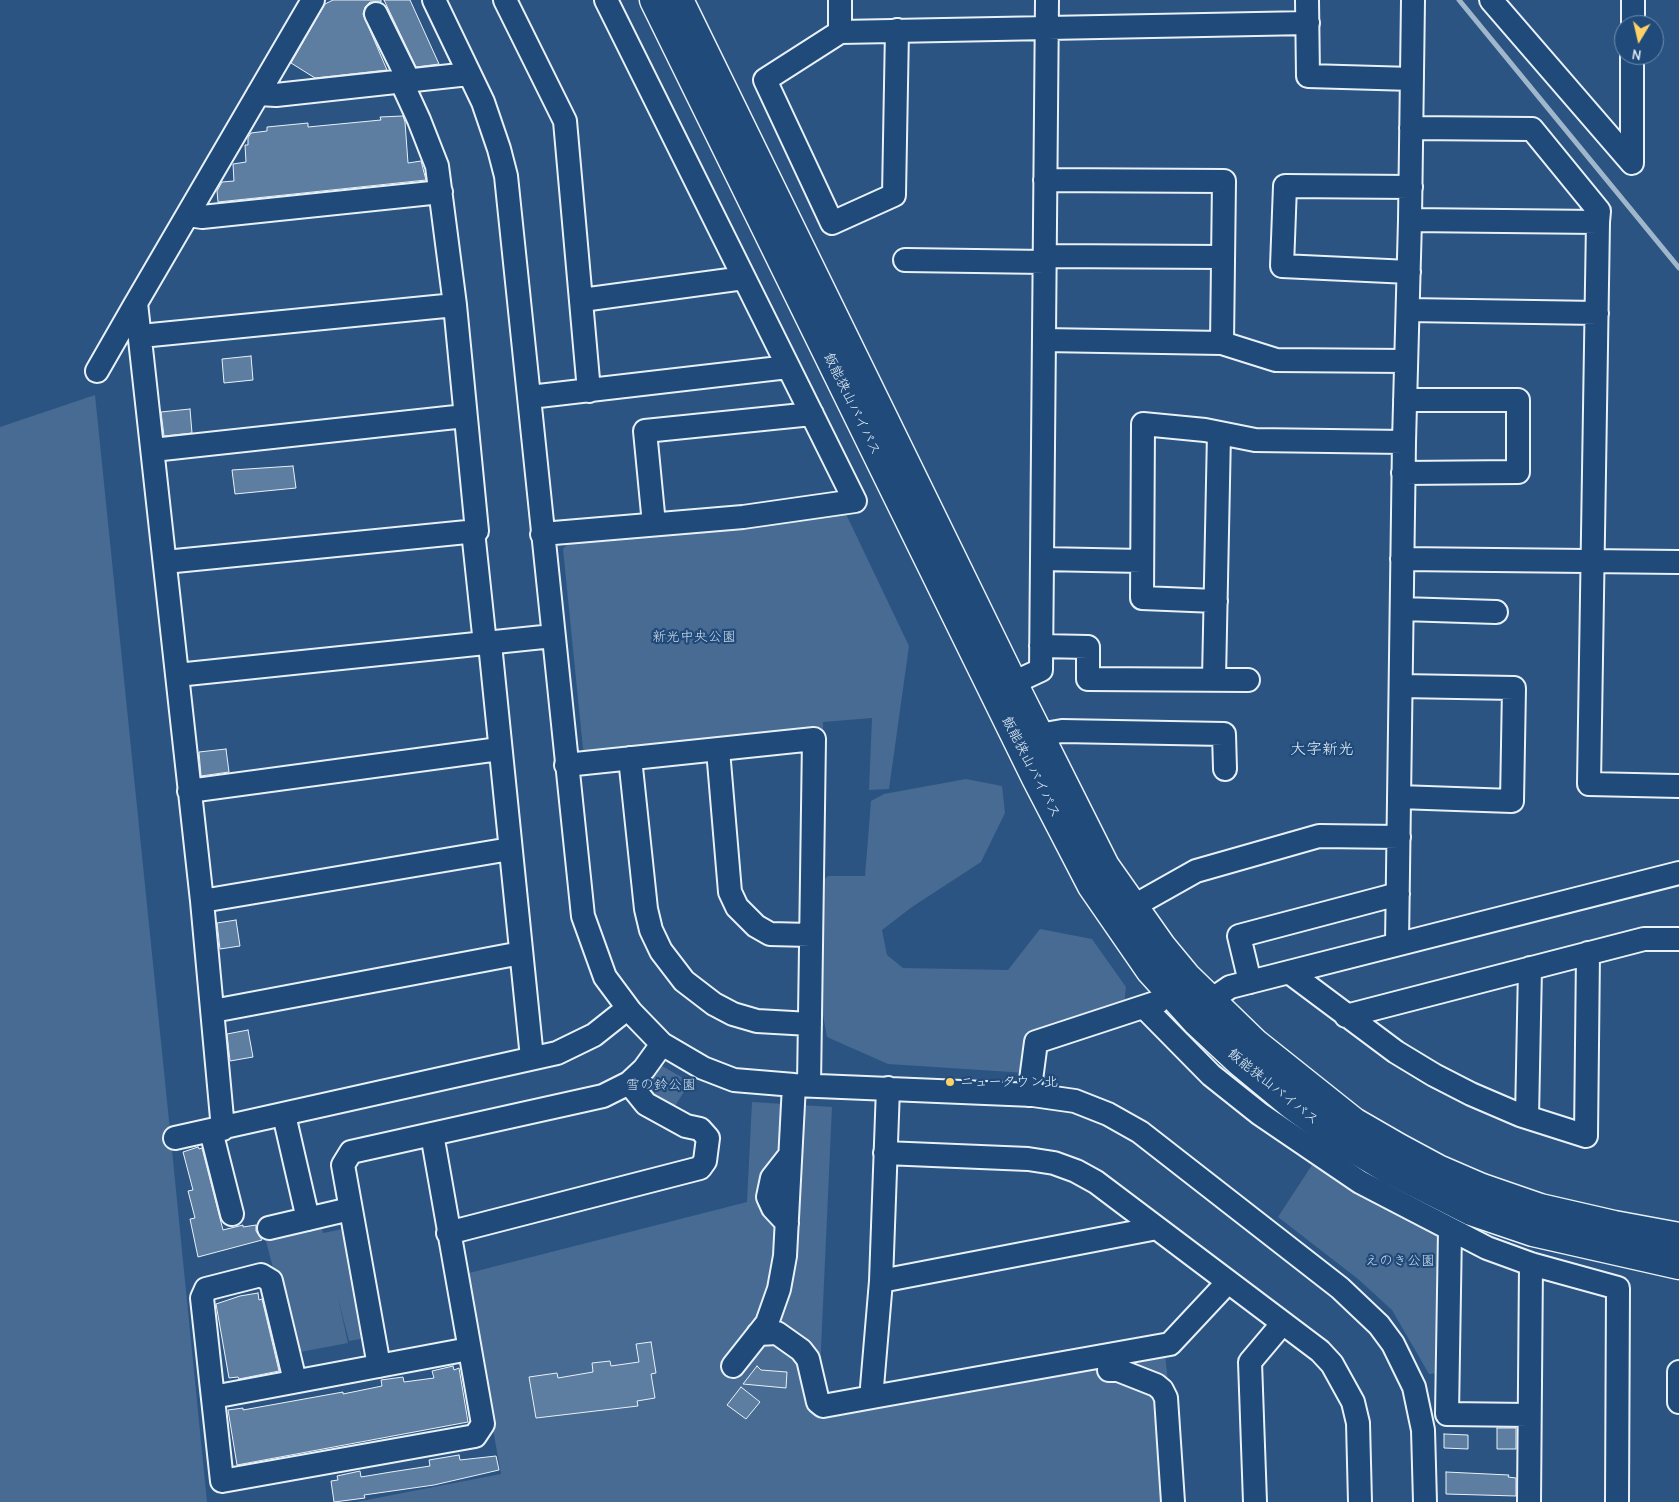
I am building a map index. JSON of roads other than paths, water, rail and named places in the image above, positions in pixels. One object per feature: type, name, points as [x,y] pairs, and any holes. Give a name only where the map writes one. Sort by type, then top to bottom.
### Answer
[{"type":"highway","name":"飯能狭山バイパス","points":[[654,0],[1031,769],[1092,886],[1128,941],[1172,994],[1204,1028],[1292,1105],[1341,1141],[1427,1190],[1471,1211],[1533,1232],[1679,1265]]},
{"type":"highway","name":"飯能狭山バイパス","points":[[679,0],[1013,683],[1105,866],[1132,907],[1186,976],[1256,1043],[1354,1122],[1438,1169],[1482,1188],[1540,1208],[1614,1226],[1679,1237]]},
{"type":"street","points":[[97,371],[313,0]]},
{"type":"street","points":[[434,0],[492,124],[506,176],[583,916],[605,977],[628,1008],[662,1044],[703,1068],[734,1080],[801,1085],[1029,1095],[1075,1101],[1108,1114],[1140,1132],[1340,1288],[1379,1325],[1394,1344],[1414,1387],[1423,1430],[1424,1502]]},
{"type":"street","points":[[505,0],[565,121],[589,391]]},
{"type":"street","points":[[542,534],[743,517],[855,501],[606,0]]},
{"type":"street","points":[[840,0],[840,32]]},
{"type":"street","points":[[1013,683],[1041,670],[1047,0]]},
{"type":"street","points":[[1307,0],[1308,76],[1412,79]]},
{"type":"street","points":[[1398,943],[1403,473],[1411,187],[1413,0]]},
{"type":"street","points":[[1491,0],[1632,163],[1632,65]]},
{"type":"street","points":[[1633,0],[1633,15]]},
{"type":"street","points":[[165,562],[477,531],[455,305],[437,166],[406,82],[376,14]]},
{"type":"street","points":[[898,30],[894,195],[832,223],[765,80],[840,32],[898,30],[1308,23]]},
{"type":"street","points":[[258,94],[276,95],[469,74]]},
{"type":"street","points":[[1411,128],[1532,129],[1599,211],[1589,784],[1679,786]]},
{"type":"street","points":[[1046,180],[1224,181],[1222,343]]},
{"type":"street","points":[[1409,272],[1282,266],[1285,186],[1411,187]]},
{"type":"street","points":[[188,215],[202,217],[441,192]]},
{"type":"street","points":[[1410,220],[1598,222]]},
{"type":"street","points":[[905,260],[1223,257]]},
{"type":"street","points":[[582,300],[744,278]]},
{"type":"street","points":[[136,303],[213,1011],[217,1130],[232,1214]]},
{"type":"street","points":[[141,336],[455,305]]},
{"type":"street","points":[[1408,310],[1597,313]]},
{"type":"street","points":[[1044,340],[1222,343],[1276,360],[1406,361]]},
{"type":"street","points":[[530,397],[788,367]]},
{"type":"street","points":[[1403,473],[1518,472],[1518,400],[1405,400]]},
{"type":"street","points":[[654,524],[645,431],[812,414]]},
{"type":"street","points":[[153,450],[465,416]]},
{"type":"street","points":[[1216,601],[1142,598],[1143,424],[1219,432],[1255,440],[1404,442]]},
{"type":"street","points":[[1214,679],[1219,432]]},
{"type":"street","points":[[473,531],[499,749],[532,1058]]},
{"type":"street","points":[[1402,559],[1679,562]]},
{"type":"street","points":[[1042,560],[1142,561]]},
{"type":"street","points":[[1402,609],[1496,612]]},
{"type":"street","points":[[176,674],[553,636]]},
{"type":"street","points":[[1041,646],[1088,647],[1088,679],[1248,680]]},
{"type":"street","points":[[1399,796],[1512,801],[1514,707],[1514,688],[1401,686]]},
{"type":"street","points":[[1039,735],[1062,731],[1224,734],[1225,769]]},
{"type":"street","points":[[566,765],[814,739],[810,1024],[790,1155],[785,1256],[779,1289],[767,1323],[733,1366]]},
{"type":"street","points":[[189,791],[499,749]]},
{"type":"street","points":[[718,750],[730,892],[737,907],[756,926],[770,934],[810,935]]},
{"type":"street","points":[[630,758],[646,909],[651,930],[661,951],[684,981],[706,998],[733,1014],[757,1021],[810,1024]]},
{"type":"street","points":[[1132,907],[1196,871],[1319,836],[1399,837]]},
{"type":"street","points":[[202,901],[510,849]]},
{"type":"street","points":[[1211,1000],[1230,987],[1679,873]]},
{"type":"street","points":[[1250,982],[1239,936],[1398,894]]},
{"type":"street","points":[[1346,1016],[1644,939],[1679,939]]},
{"type":"street","points":[[213,1011],[521,953]]},
{"type":"street","points":[[1289,972],[1396,1052],[1434,1075],[1471,1094],[1527,1117],[1586,1136],[1588,953]]},
{"type":"street","points":[[1527,1117],[1530,968]]},
{"type":"street","points":[[1029,1095],[1036,1042],[1144,1007],[1172,994]]},
{"type":"street","points":[[1144,1007],[1211,1075],[1260,1114],[1360,1182],[1487,1248],[1531,1264],[1618,1288],[1617,1502]]},
{"type":"street","points":[[176,1138],[557,1052],[582,1042],[628,1008]]},
{"type":"street","points":[[378,1366],[344,1165],[351,1152],[603,1096],[629,1083],[644,1069],[662,1044]]},
{"type":"street","points":[[448,1233],[700,1168],[705,1161],[708,1138],[700,1129],[686,1126],[646,1104],[629,1083]]},
{"type":"street","points":[[878,1396],[872,1387],[881,1282],[888,1088]]},
{"type":"street","points":[[284,1115],[308,1219]]},
{"type":"street","points":[[295,1380],[271,1281],[261,1275],[206,1290],[202,1298],[222,1481],[475,1436],[483,1424],[432,1134]]},
{"type":"street","points":[[885,1153],[1028,1159],[1054,1163],[1076,1170],[1096,1182],[1320,1352],[1332,1364],[1353,1402],[1358,1423],[1360,1502]]},
{"type":"street","points":[[269,1228],[350,1209]]},
{"type":"street","points":[[881,1282],[1157,1228]]},
{"type":"street","points":[[1450,1230],[1447,1414],[1530,1415]]},
{"type":"street","points":[[1529,1502],[1531,1264]]},
{"type":"street","points":[[758,1334],[777,1333],[801,1350],[808,1359],[818,1402],[823,1406],[1170,1344],[1228,1282]]},
{"type":"street","points":[[1255,1502],[1250,1362],[1282,1324]]},
{"type":"street","points":[[213,1397],[295,1380],[469,1349]]},
{"type":"street","points":[[1109,1370],[1118,1370],[1156,1385],[1162,1390],[1166,1398],[1173,1502]]},
{"type":"street","points":[[1679,1372],[1679,1402]]},
{"type":"waterway","points":[[1459,0],[1679,268]]},
{"type":"place","name":"ニュータウン北","points":[[950,1082]]},
{"type":"district","name":"大字新光","points":[[1322,749]]},
{"type":"park label","name":"新光中央公園","points":[[694,637]]},
{"type":"park label","name":"雪の鈴公園","points":[[661,1085]]},
{"type":"park label","name":"えのき公園","points":[[1400,1261]]}]
